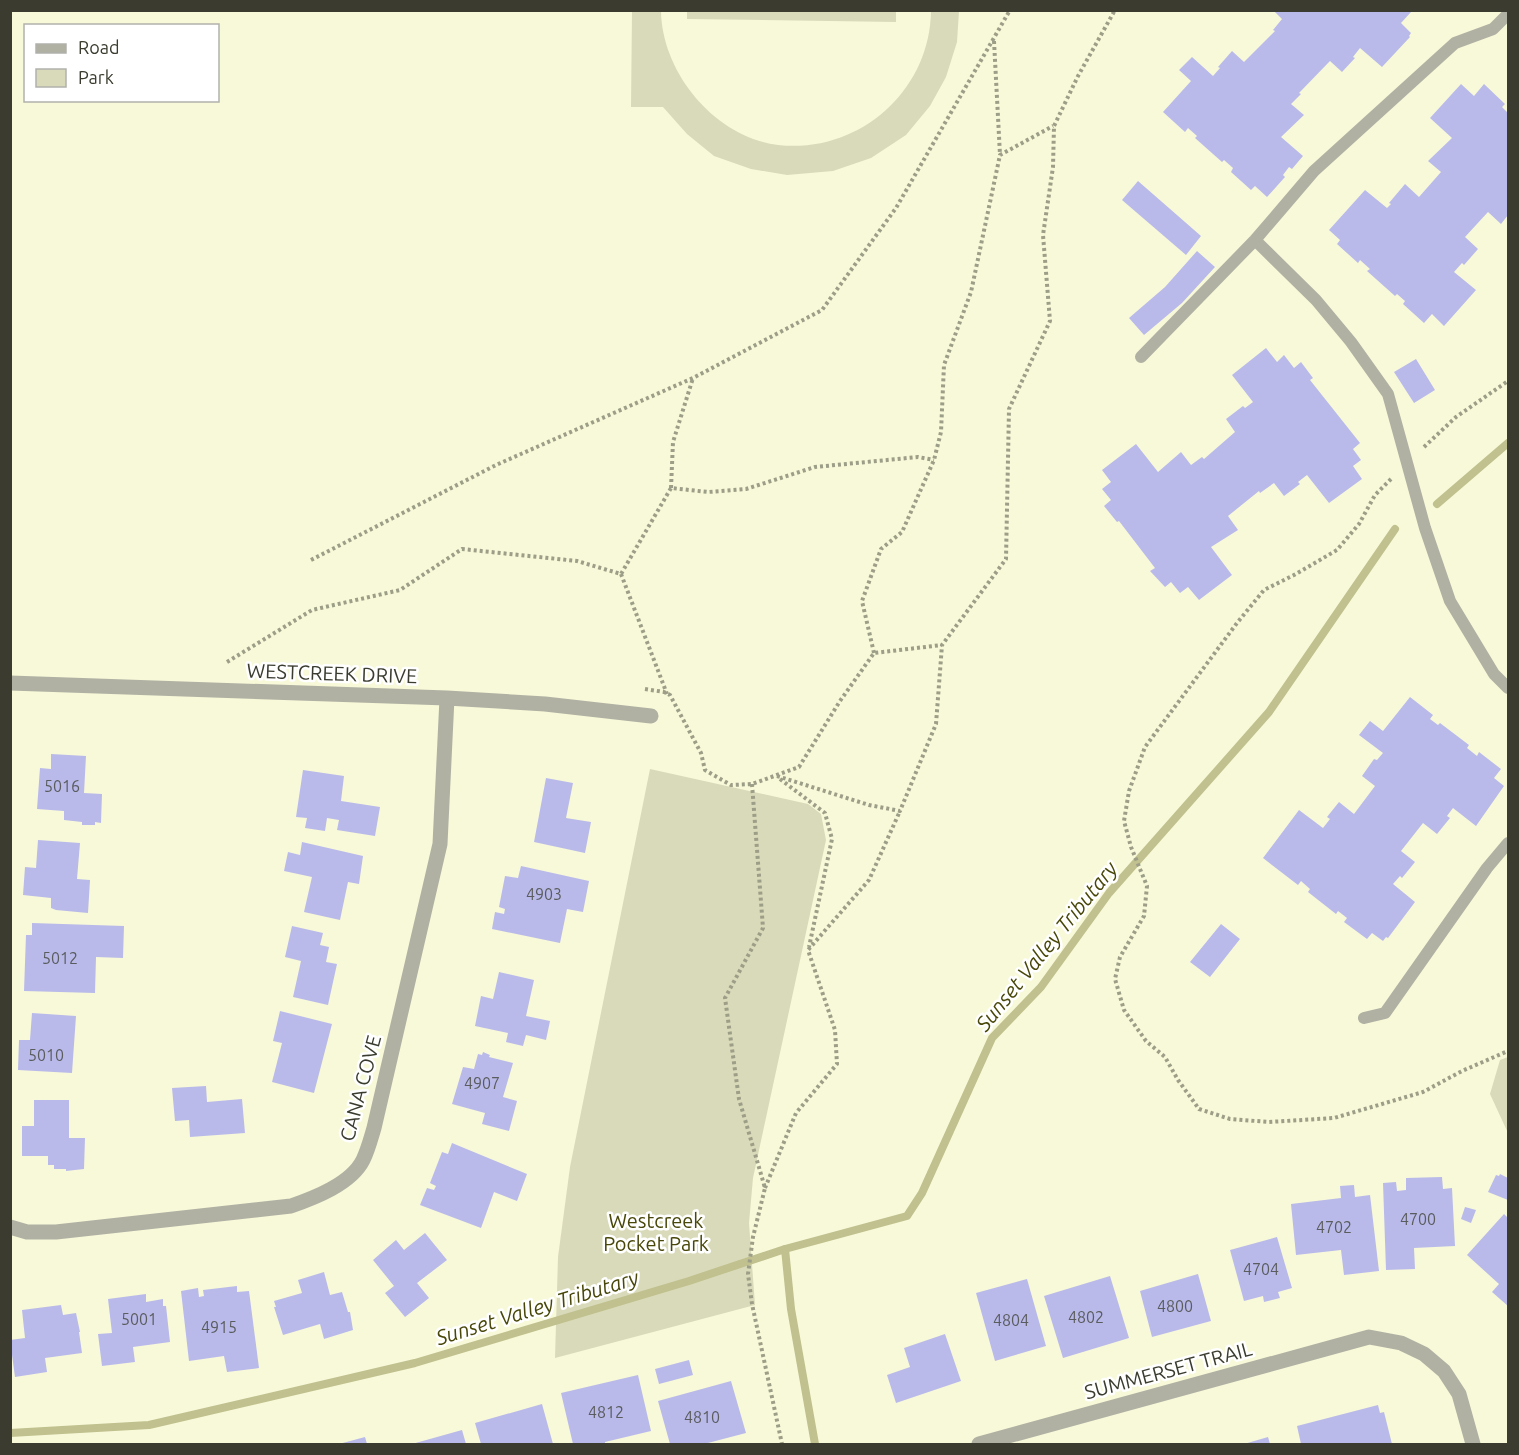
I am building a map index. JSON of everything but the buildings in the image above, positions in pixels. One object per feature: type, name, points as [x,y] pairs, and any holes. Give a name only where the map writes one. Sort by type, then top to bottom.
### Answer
[{"type":"street","name":"WESTCREEK DRIVE","points":[[10,683],[545,704],[651,716]]},
{"type":"street","name":"CANA COVE","points":[[10,1227],[27,1232],[56,1232],[291,1206],[317,1197],[340,1184],[362,1162],[375,1128],[440,844],[447,699]]},
{"type":"street","name":"SUMMERSET TRAIL","points":[[979,1444],[1369,1337],[1401,1343],[1424,1354],[1444,1371],[1459,1394],[1473,1444]]},
{"type":"lane","points":[[1141,357],[1255,240],[1314,171],[1455,43],[1493,29],[1509,15]]},
{"type":"lane","points":[[1255,240],[1316,300],[1351,342],[1388,394],[1425,528],[1450,601],[1494,674],[1509,688]]},
{"type":"lane","points":[[1364,1018],[1385,1013],[1487,868],[1509,843]]},
{"type":"path","points":[[311,560],[496,465],[693,378],[822,310],[896,208],[1010,10]]},
{"type":"path","points":[[808,950],[869,880],[936,724],[942,645],[1005,559],[1009,409],[1050,321],[1043,235],[1053,167],[1054,126],[1078,76],[1115,10]]},
{"type":"path","points":[[874,653],[862,601],[881,549],[902,532],[934,460],[941,432],[944,365],[971,292],[1000,154],[994,39]]},
{"type":"path","points":[[1000,154],[1054,126]]},
{"type":"path","points":[[621,574],[670,488],[673,442],[693,378]]},
{"type":"path","points":[[1509,381],[1456,417],[1407,463],[1376,495],[1359,524],[1337,550],[1264,590],[1223,641],[1145,747],[1129,791],[1124,820],[1131,847],[1147,886],[1144,916],[1120,957],[1115,979],[1124,1010],[1146,1041],[1166,1057],[1178,1080],[1199,1109],[1230,1119],[1269,1122],[1334,1118],[1423,1092],[1462,1071],[1509,1051]]},
{"type":"path","points":[[670,488],[708,492],[746,489],[815,467],[918,458],[934,460]]},
{"type":"path","points":[[227,662],[312,610],[400,590],[462,549],[577,561],[621,574]]},
{"type":"path","points":[[621,574],[667,694]]},
{"type":"path","points":[[645,689],[670,695],[701,753],[705,770],[731,785],[752,784],[800,767],[840,701],[874,653],[942,645]]},
{"type":"path","points":[[777,777],[900,812]]},
{"type":"path","points":[[777,777],[825,813],[832,839],[808,950],[835,1030],[837,1064],[796,1113],[765,1188],[753,1237],[748,1274],[752,1304],[782,1444]]},
{"type":"path","points":[[752,784],[763,928],[725,999],[740,1099],[765,1188]]},
{"type":"green space","points":[[687,10],[896,11],[896,22],[687,19]]},
{"type":"green space","points":[[632,11],[661,11],[664,34],[671,57],[682,79],[696,98],[714,115],[733,129],[755,139],[778,145],[808,145],[836,139],[862,128],[884,111],[904,91],[918,67],[927,40],[931,11],[959,11],[957,42],[946,77],[930,106],[906,135],[871,158],[833,171],[787,175],[751,169],[714,156],[687,134],[663,107],[631,107]]},
{"type":"green space","name":"Westcreek Pocket Park","points":[[650,769],[808,804],[821,814],[826,840],[753,1178],[749,1223],[755,1305],[555,1358],[558,1257],[570,1167]]},
{"type":"green space","points":[[1508,1057],[1508,1133],[1490,1094],[1500,1060]]},
{"type":"waterway","name":"Sunset Valley Tributary","points":[[1437,504],[1508,443]]},
{"type":"waterway","name":"Sunset Valley Tributary","points":[[10,1433],[149,1425],[415,1363],[689,1281],[785,1249],[907,1216],[922,1193],[992,1038],[1041,987],[1109,893],[1269,712],[1395,529]]},
{"type":"waterway","points":[[785,1249],[791,1309],[815,1444]]}]
